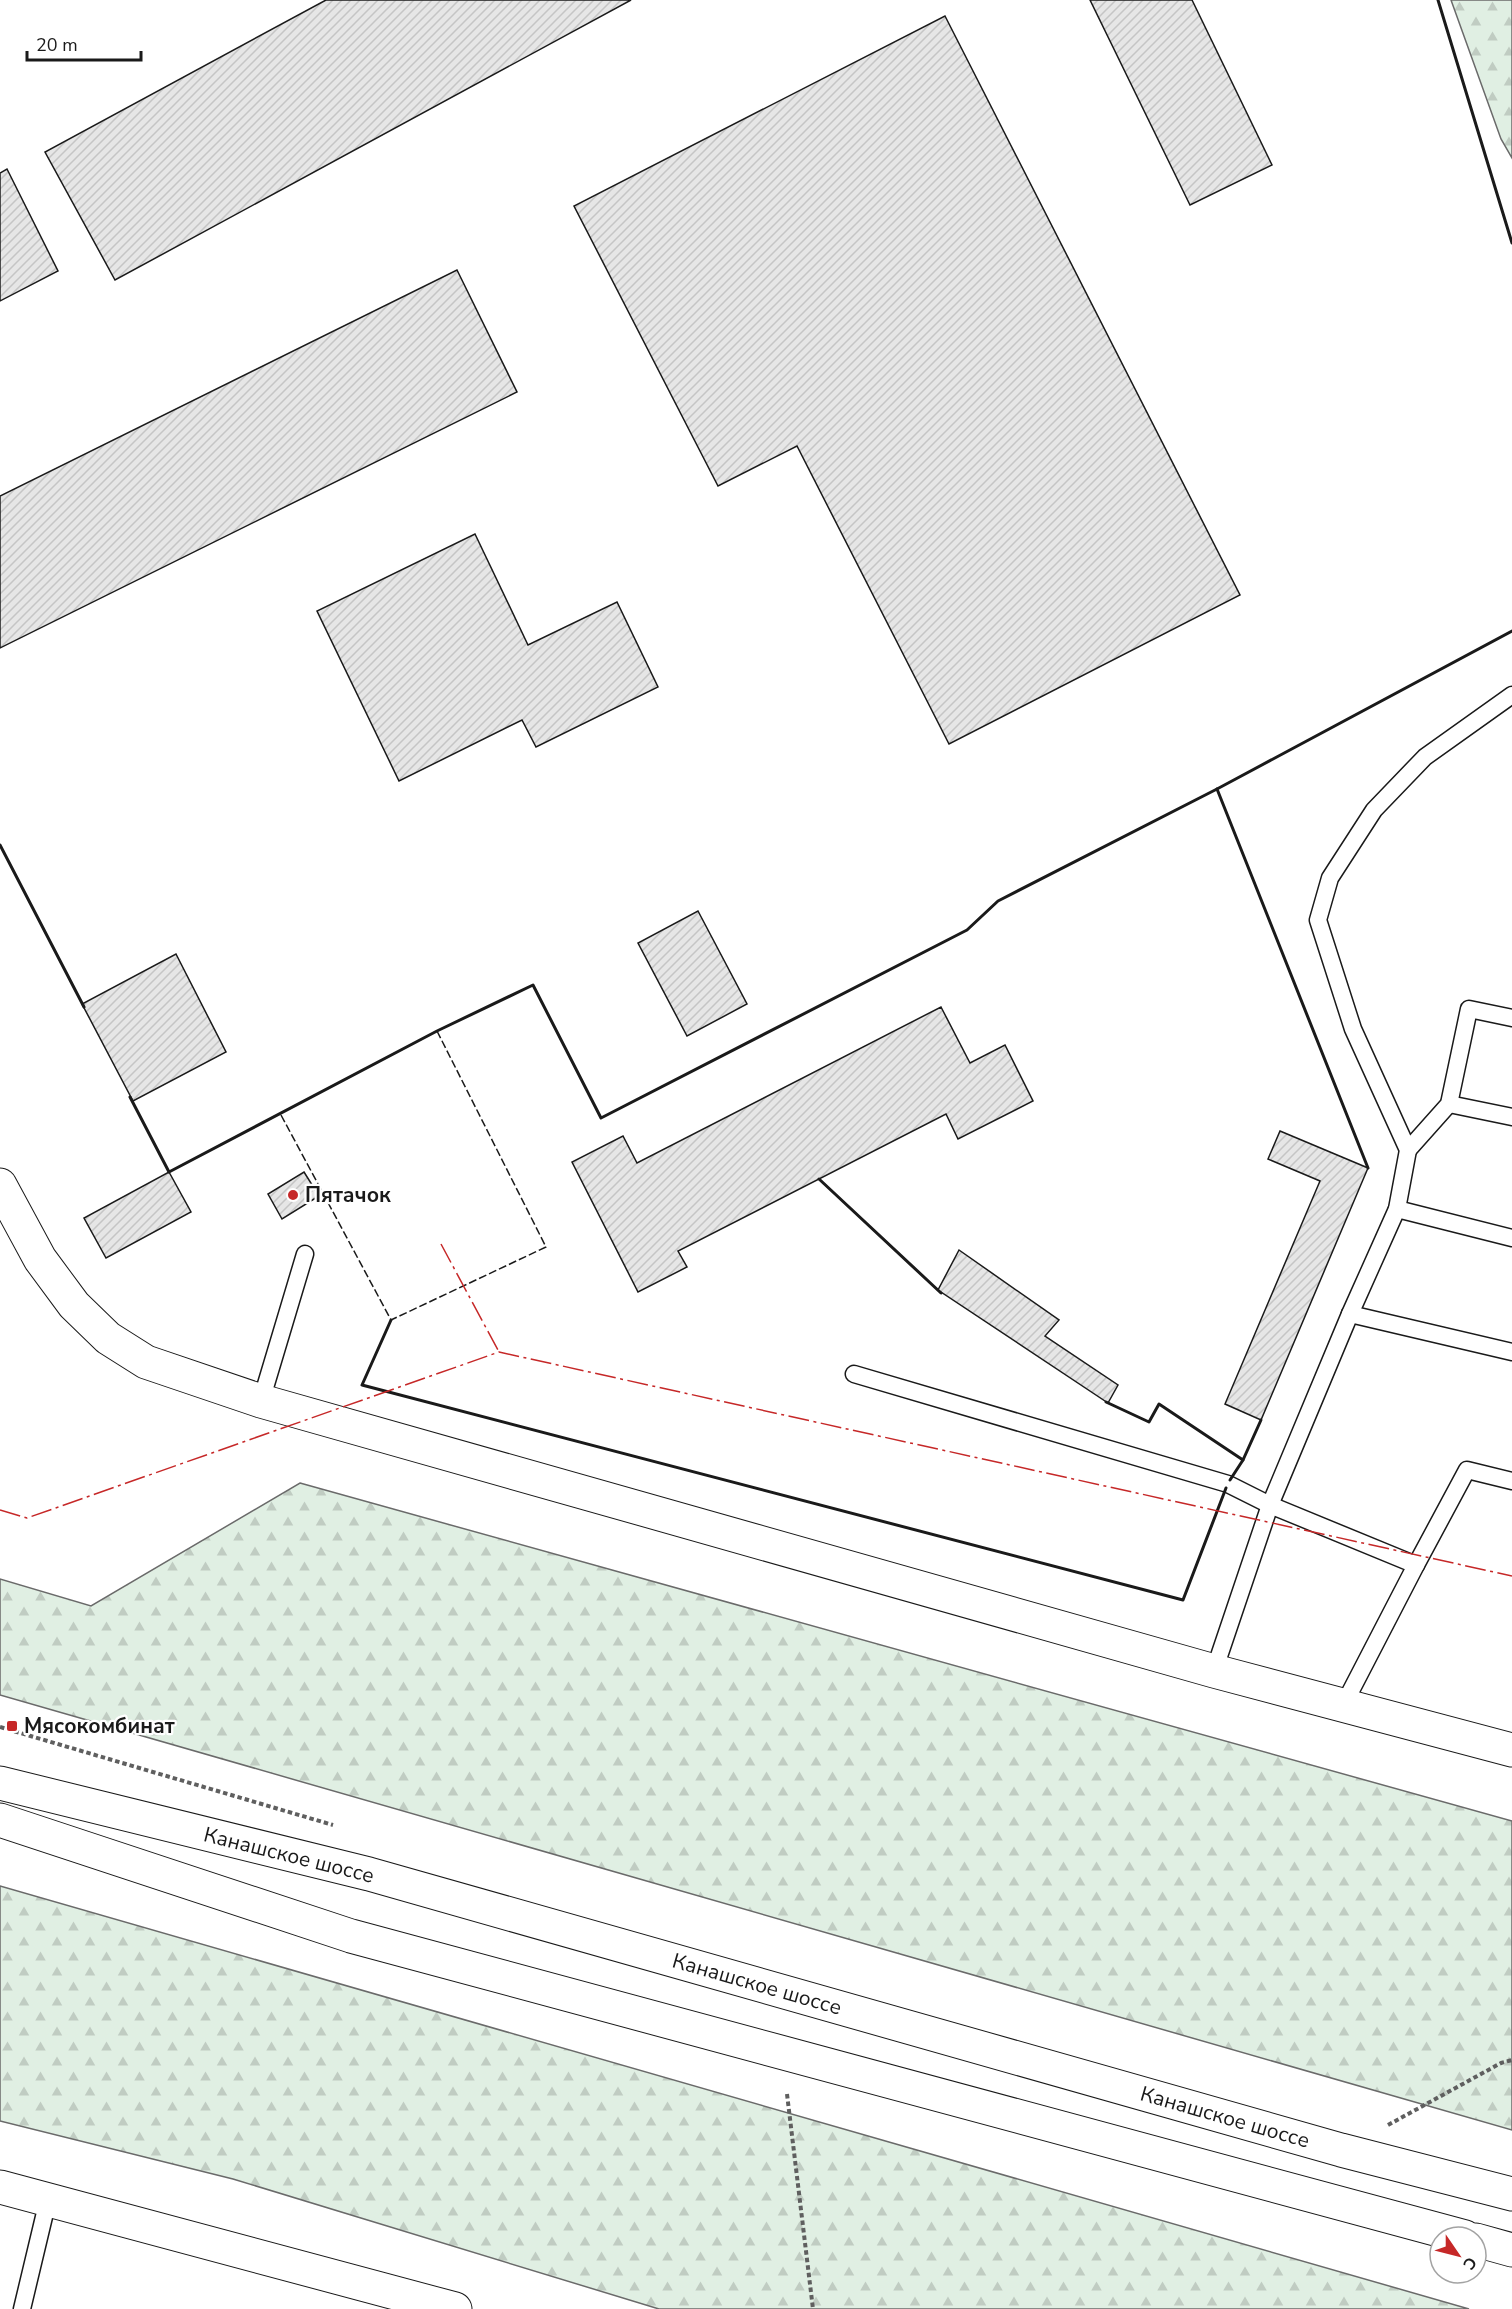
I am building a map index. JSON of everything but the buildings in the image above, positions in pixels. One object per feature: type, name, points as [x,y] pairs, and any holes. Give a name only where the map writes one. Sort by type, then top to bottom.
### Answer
[{"type":"main road","points":[[0,1185],[40,1259],[74,1305],[108,1338],[146,1362],[261,1401],[1214,1671],[1512,1750]]},
{"type":"main road","name":"Канашское шоссе","points":[[0,1783],[369,1874],[1341,2150],[1512,2194]]},
{"type":"main road","points":[[0,1820],[351,1936],[1428,2227]]},
{"type":"main road","points":[[0,2187],[455,2309]]},
{"type":"main road","points":[[1488,2243],[1512,2250]]},
{"type":"lane","points":[[1408,1150],[1353,1029],[1318,920],[1330,878],[1374,810],[1425,757],[1512,695]]},
{"type":"lane","points":[[1214,1671],[1270,1505],[1397,1209],[1408,1150],[1449,1104],[1469,1009],[1512,1018]]},
{"type":"lane","points":[[1449,1104],[1512,1118]]},
{"type":"lane","points":[[1397,1209],[1512,1238]]},
{"type":"lane","points":[[261,1401],[305,1254]]},
{"type":"lane","points":[[1350,1314],[1512,1352]]},
{"type":"lane","points":[[854,1374],[1228,1484],[1270,1505],[1416,1565]]},
{"type":"lane","points":[[1343,1706],[1467,1470],[1512,1481]]},
{"type":"lane","points":[[22,2309],[48,2200]]},
{"type":"path","points":[[0,1727],[335,1826]]},
{"type":"path","points":[[1341,2150],[1501,2063],[1512,2060]]},
{"type":"path","points":[[787,2094],[813,2309]]},
{"type":"green space","points":[[1451,0],[1512,0],[1512,158],[1501,139]]},
{"type":"green space","points":[[300,1483],[1512,1821],[1512,2130],[0,1695],[0,1579],[91,1606]]},
{"type":"green space","points":[[0,1886],[1469,2309],[659,2309],[233,2179],[0,2121]]},
{"type":"fence","points":[[281,1115],[391,1320],[546,1247],[437,1031]]},
{"type":"wall","points":[[1438,0],[1512,243]]},
{"type":"wall","points":[[130,1097],[169,1172],[437,1031],[533,985],[601,1118],[967,930],[998,901],[1217,789],[1512,631]]},
{"type":"wall","points":[[1217,789],[1368,1168]]},
{"type":"wall","points":[[0,845],[84,1007]]},
{"type":"wall","points":[[819,1179],[941,1293]]},
{"type":"wall","points":[[391,1320],[362,1385],[1183,1600],[1226,1488]]},
{"type":"wall","points":[[1106,1402],[1149,1422],[1159,1404],[1243,1460],[1261,1420]]},
{"type":"wall","points":[[1230,1480],[1243,1460]]},
{"type":"power","points":[[441,1244],[499,1352]]},
{"type":"power","points":[[0,1510],[27,1518],[499,1352],[1512,1576]]},
{"type":"place","name":"Пятачок","points":[[293,1195]]},
{"type":"place","name":"Мясокомбинат","points":[[12,1726]]}]
